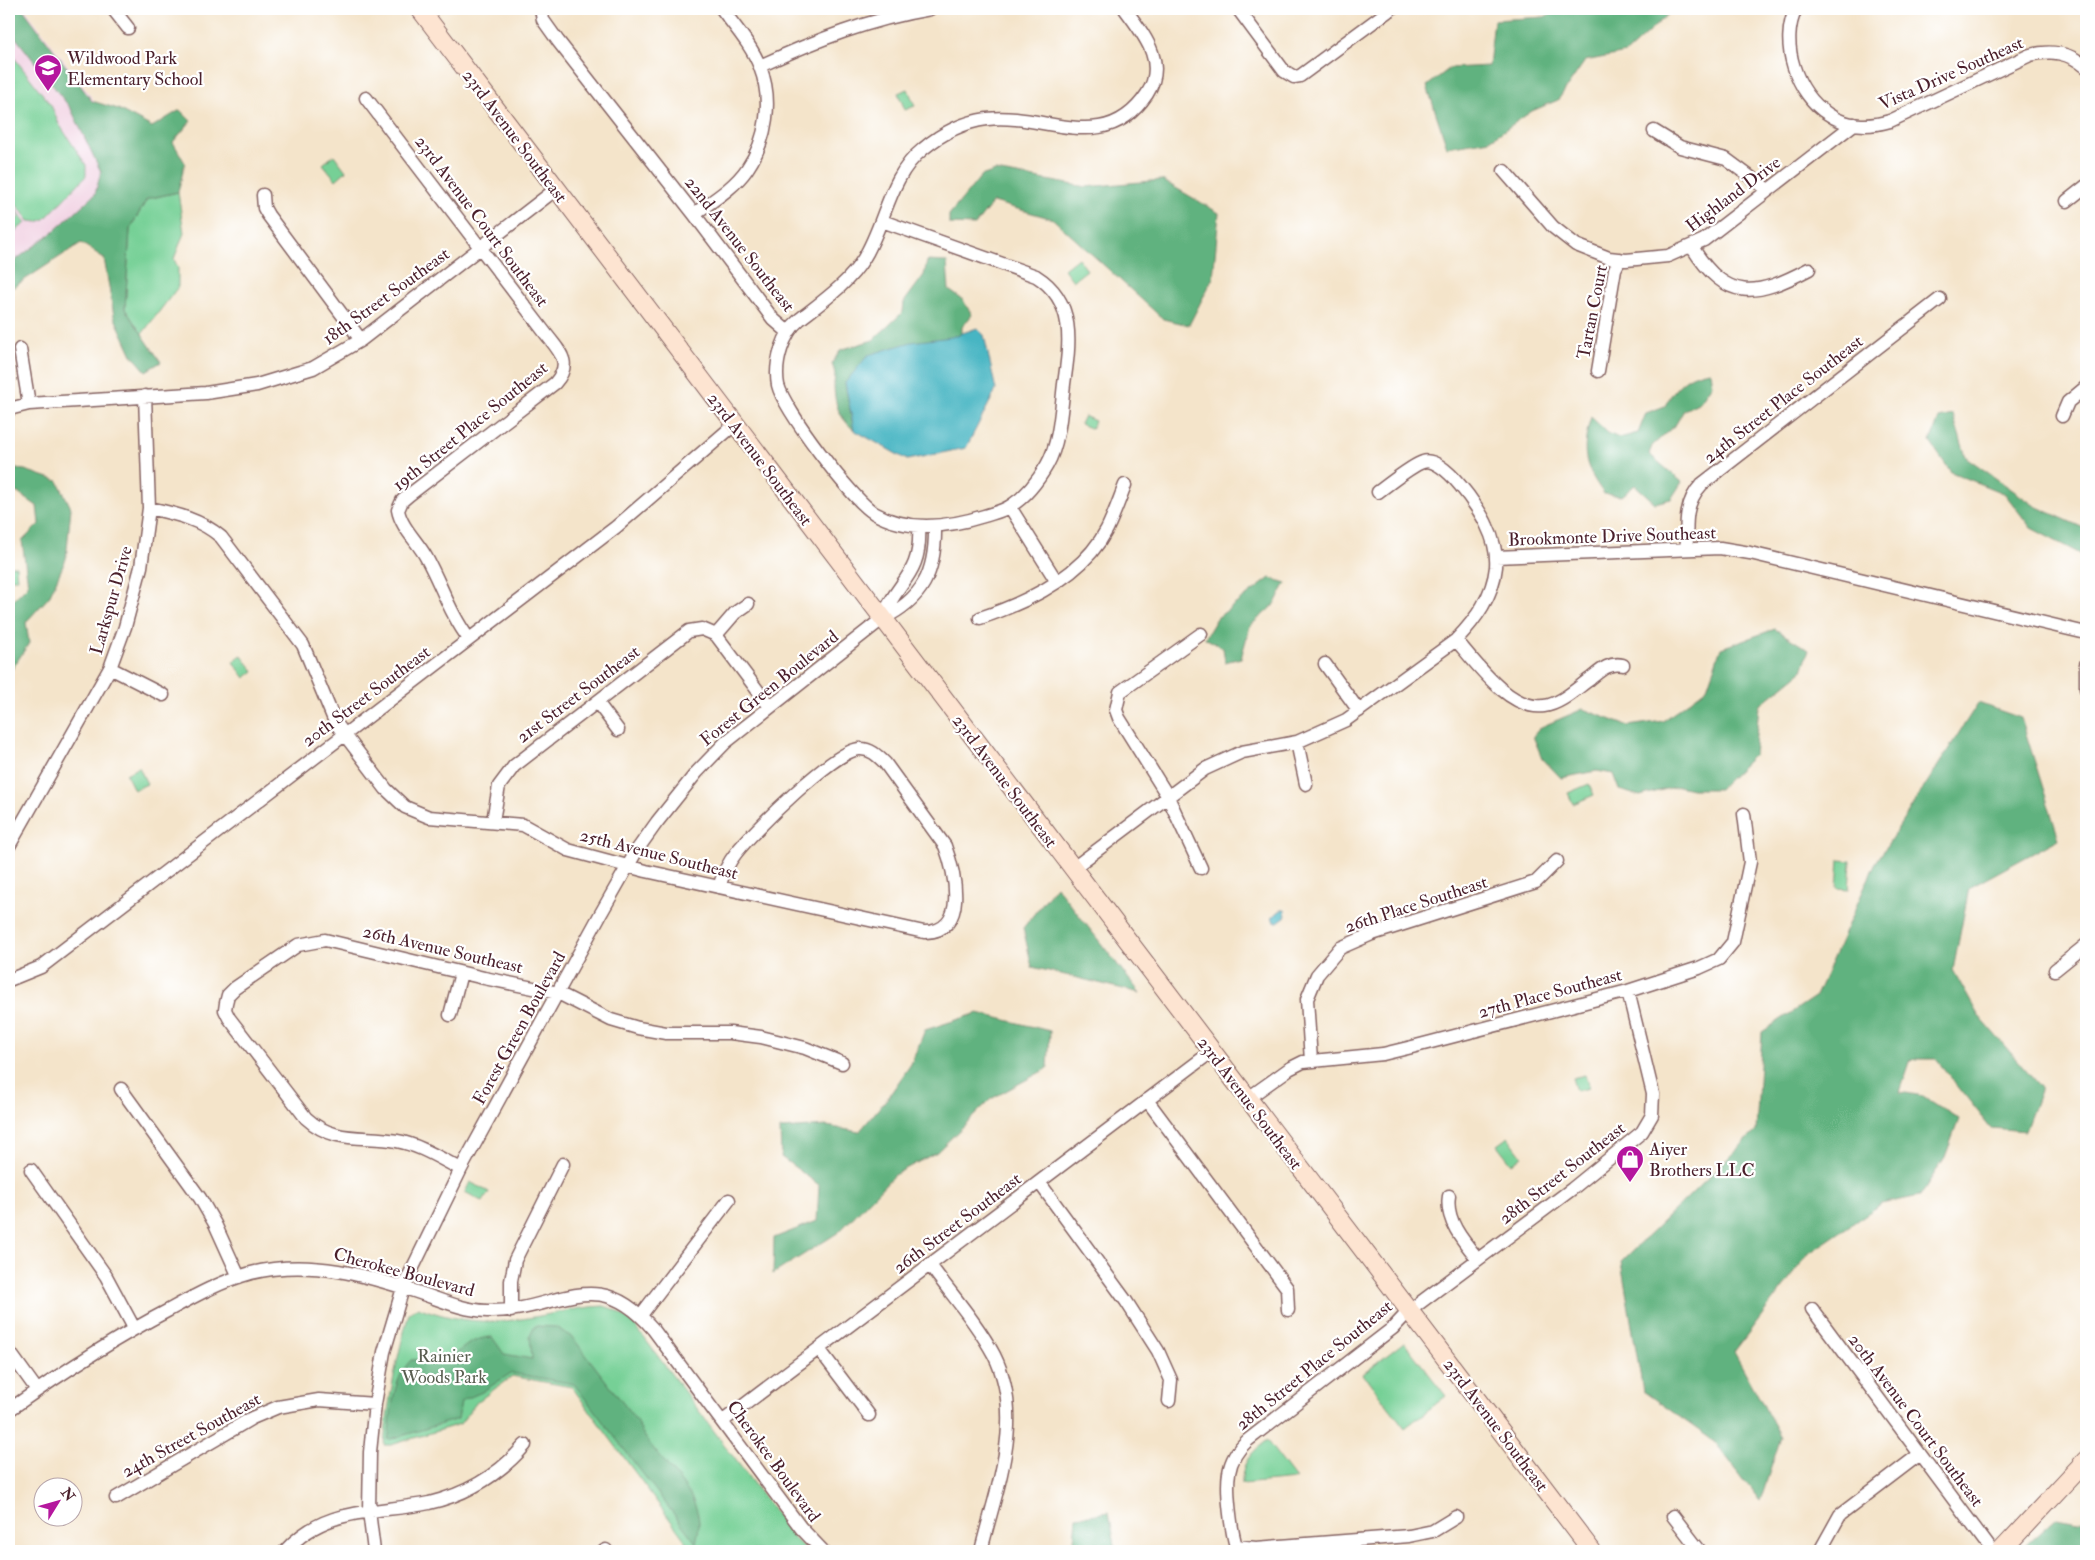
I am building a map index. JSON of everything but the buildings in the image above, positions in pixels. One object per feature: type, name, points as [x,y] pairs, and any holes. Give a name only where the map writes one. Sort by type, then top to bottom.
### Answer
[{"type":"street","points":[[113,9],[128,28]]},
{"type":"street","name":"23rd Avenue Southeast","points":[[420,9],[734,425],[1592,1551]]},
{"type":"street","name":"22nd Avenue Southeast","points":[[541,9],[544,20],[558,41],[694,214],[773,319],[788,332],[784,340],[778,373],[779,386],[786,404],[853,495],[864,506],[889,520],[919,526],[935,526],[986,516],[1010,507]]},
{"type":"street","points":[[694,214],[741,175],[756,150],[766,120],[768,104],[760,66],[722,9]]},
{"type":"street","points":[[760,66],[855,26],[896,12],[930,9]]},
{"type":"street","points":[[788,332],[849,279],[863,260],[882,221],[888,198],[902,171],[929,144],[960,126],[973,121],[1003,118],[1074,128],[1105,127],[1122,119],[1138,105],[1151,88],[1155,60],[1150,43],[1125,9]]},
{"type":"street","points":[[1238,9],[1284,71],[1294,77],[1300,76],[1391,9]]},
{"type":"street","name":"Vista Drive Southeast","points":[[1796,9],[1788,36],[1791,56],[1797,73],[1820,108],[1828,115],[1854,124],[1876,125],[1890,121],[2030,55],[2045,51],[2057,52],[2075,59],[2086,67]]},
{"type":"street","name":"23rd Avenue Court Southeast","points":[[366,98],[560,353],[565,369]]},
{"type":"street","name":"Highland Drive","points":[[1504,171],[1536,210],[1564,236],[1586,250],[1609,258],[1620,259],[1668,256],[1692,247],[1854,124]]},
{"type":"street","points":[[1654,131],[1680,148],[1716,155],[1731,161],[1768,190]]},
{"type":"street","points":[[2066,201],[2086,186]]},
{"type":"street","name":"18th Street Southeast","points":[[9,409],[29,404],[206,393],[265,383],[313,368],[362,340],[556,190]]},
{"type":"street","points":[[264,195],[264,208],[268,215],[362,340]]},
{"type":"street","points":[[882,221],[1029,273],[1045,282],[1065,310],[1068,320],[1069,348],[1055,440],[1046,467],[1033,485],[1010,507],[1057,582]]},
{"type":"street","points":[[1692,247],[1703,264],[1715,277],[1736,288],[1747,290],[1768,288],[1809,269]]},
{"type":"street","name":"Tartan Court","points":[[1598,371],[1615,269],[1620,259]]},
{"type":"street","name":"24th Street Place Southeast","points":[[1687,549],[1686,516],[1692,497],[1702,484],[1940,299]]},
{"type":"street","points":[[20,349],[29,404]]},
{"type":"street","name":"19th Street Place Southeast","points":[[469,640],[453,616],[431,566],[402,523],[398,510],[402,501],[409,495],[555,383],[565,369]]},
{"type":"street","points":[[2062,416],[2068,402],[2086,387]]},
{"type":"street","name":"Larkspur Drive","points":[[9,846],[110,668],[125,627],[141,567],[149,508],[145,396]]},
{"type":"street","name":"20th Street Southeast","points":[[9,980],[41,967],[469,640],[616,527],[734,425]]},
{"type":"street","points":[[1378,492],[1422,462],[1434,461],[1446,468],[1479,512],[1487,525],[1496,557]]},
{"type":"street","points":[[980,618],[1007,609],[1057,582],[1081,563],[1102,537],[1125,486]]},
{"type":"street","name":"25th Avenue Southeast","points":[[149,508],[187,517],[211,529],[221,537],[303,645],[329,711],[386,789],[405,807],[429,817],[523,824],[568,850],[646,871],[924,932],[938,931],[946,926],[952,918],[955,904],[949,858],[944,846],[885,763],[868,750],[859,749],[842,756],[780,806],[735,854],[723,874],[719,887]]},
{"type":"street","points":[[882,619],[889,600],[904,584],[915,565],[919,545],[919,526]]},
{"type":"street","name":"Forest Green Boulevard","points":[[374,1551],[369,1511],[370,1452],[374,1404],[384,1352],[403,1288],[461,1169],[628,865],[657,822],[697,772],[726,742],[882,619],[902,609],[918,592],[925,581],[935,545],[935,526]]},
{"type":"street","name":"Brookmonte Drive Southeast","points":[[1072,869],[1205,769],[1231,756],[1252,749],[1297,742],[1346,720],[1456,640],[1486,601],[1494,579],[1496,557],[1720,548],[1750,553],[2086,633]]},
{"type":"street","points":[[748,604],[735,613],[716,635],[770,707]]},
{"type":"street","name":"21st Street Southeast","points":[[493,821],[499,786],[508,772],[689,631],[702,629],[716,635]]},
{"type":"street","points":[[1200,868],[1167,796],[1119,718],[1116,702],[1120,692],[1131,683],[1201,634]]},
{"type":"street","points":[[1456,640],[1498,687],[1512,697],[1532,706],[1544,707],[1551,705],[1571,693],[1608,665],[1623,665]]},
{"type":"street","points":[[1325,664],[1359,711]]},
{"type":"street","points":[[2086,664],[2086,689]]},
{"type":"street","points":[[110,668],[163,695]]},
{"type":"street","points":[[597,702],[618,730]]},
{"type":"street","points":[[1297,742],[1306,784]]},
{"type":"street","name":"27th Place Southeast","points":[[1247,1099],[1289,1069],[1311,1061],[1383,1054],[1628,991],[1713,963],[1730,948],[1737,929],[1750,862],[1744,814]]},
{"type":"street","name":"26th Place Southeast","points":[[1311,1061],[1307,999],[1317,976],[1340,948],[1372,934],[1536,882],[1557,861]]},
{"type":"street","name":"26th Avenue Southeast","points":[[461,1169],[415,1146],[398,1141],[336,1136],[315,1126],[306,1118],[229,1018],[225,1010],[228,995],[254,973],[298,945],[319,940],[347,944],[558,993],[612,1020],[638,1028],[666,1033],[730,1033],[761,1037],[805,1048],[842,1062]]},
{"type":"street","points":[[2055,970],[2086,945]]},
{"type":"street","points":[[450,1015],[461,972]]},
{"type":"street","name":"28th Street Southeast","points":[[1409,1311],[1636,1139],[1647,1124],[1653,1108],[1653,1094],[1628,991]]},
{"type":"street","name":"26th Street Southeast","points":[[723,1421],[1211,1052]]},
{"type":"street","points":[[121,1089],[200,1198],[215,1224],[239,1277]]},
{"type":"street","points":[[1147,1100],[1286,1288],[1288,1310]]},
{"type":"street","points":[[511,1311],[511,1281],[514,1260],[563,1164]]},
{"type":"street","points":[[31,1170],[106,1276],[134,1328]]},
{"type":"street","points":[[1039,1182],[1126,1300],[1158,1351],[1171,1380],[1169,1401]]},
{"type":"street","points":[[1449,1196],[1447,1207],[1452,1223],[1478,1259]]},
{"type":"street","points":[[641,1315],[729,1200]]},
{"type":"street","points":[[930,1265],[993,1354],[1002,1375],[1008,1397],[1007,1443],[981,1551]]},
{"type":"street","name":"Cherokee Boulevard","points":[[9,1410],[134,1328],[210,1288],[239,1277],[286,1268],[321,1268],[356,1274],[458,1307],[484,1311],[511,1311],[588,1293],[607,1294],[623,1301],[641,1315],[723,1421],[801,1528],[823,1551]]},
{"type":"street","name":"20th Avenue Court Southeast","points":[[1812,1309],[1992,1551]]},
{"type":"street","name":"28th Street Place Southeast","points":[[1409,1311],[1393,1328],[1248,1440],[1236,1453],[1228,1473],[1232,1527],[1236,1546],[1256,1548],[1409,1536],[1433,1531],[1456,1517]]},
{"type":"street","points":[[819,1349],[869,1414]]},
{"type":"street","points":[[9,1352],[37,1390]]},
{"type":"street","name":"24th Street Southeast","points":[[116,1498],[252,1418],[278,1407],[318,1400],[374,1404]]},
{"type":"street","points":[[284,1551],[306,1532],[324,1522],[344,1515],[429,1503],[462,1492],[495,1475],[525,1445]]},
{"type":"street","points":[[1820,1551],[1840,1515],[1920,1454]]},
{"type":"street","points":[[2001,1551],[2086,1460]]},
{"type":"street","points":[[1673,1516],[1700,1551]]},
{"type":"shaded area","name":"Wildwood Park Elementary School","points":[[9,9],[25,9],[150,175],[9,281]]},
{"type":"green space","points":[[9,9],[23,9],[92,101],[118,109],[152,127],[180,110],[191,121],[173,142],[185,163],[178,192],[147,199],[130,229],[125,309],[161,362],[146,371],[132,355],[114,316],[104,258],[81,243],[9,290],[9,265],[53,232],[95,194],[101,172],[71,109],[9,29]]},
{"type":"green space","points":[[1562,9],[1674,9],[1626,53],[1585,61],[1558,100],[1532,111],[1490,140],[1447,147],[1427,86],[1450,68],[1489,66],[1494,20],[1544,17]]},
{"type":"green space","points":[[9,51],[51,105],[59,124],[86,165],[86,176],[45,219],[38,222],[29,221],[9,195]]},
{"type":"green space","points":[[908,89],[915,106],[905,110],[898,93]]},
{"type":"green space","points":[[334,155],[346,171],[336,180],[323,164]]},
{"type":"green space","points":[[995,171],[1086,187],[1162,180],[1219,213],[1213,278],[1189,325],[1163,319],[1053,219],[993,202],[975,225],[949,224],[949,215],[981,176]]},
{"type":"green space","points":[[178,192],[184,233],[174,259],[178,268],[178,287],[142,334],[125,309],[130,229],[147,199]]},
{"type":"green space","points":[[9,199],[26,223],[15,231],[13,229],[10,231],[9,224],[20,217],[9,203]]},
{"type":"green space","points":[[1078,258],[1087,270],[1073,281],[1064,269]]},
{"type":"green space","points":[[927,261],[947,262],[949,290],[963,300],[972,315],[962,327],[962,333],[845,383],[854,430],[845,421],[837,406],[834,387],[835,374],[832,364],[840,350],[873,340],[903,312],[904,302],[924,275]]},
{"type":"green space","points":[[1710,371],[1712,385],[1700,402],[1684,410],[1676,424],[1652,446],[1649,454],[1682,482],[1671,499],[1655,503],[1635,485],[1622,496],[1604,494],[1592,475],[1586,457],[1586,439],[1591,417],[1608,433],[1619,438],[1638,433],[1646,413],[1665,406],[1673,393],[1688,378]]},
{"type":"green space","points":[[1953,415],[1966,457],[2035,506],[2086,529],[2086,557],[2031,528],[2005,494],[1951,472],[1930,442],[1939,418]]},
{"type":"green space","points":[[1084,416],[1095,421],[1092,429],[1080,424]]},
{"type":"green space","points":[[9,468],[25,470],[58,481],[71,508],[66,559],[49,597],[26,622],[29,643],[9,674],[9,604],[28,585],[22,541],[39,524],[37,506],[18,493],[9,491]]},
{"type":"green space","points":[[9,566],[16,566],[17,579],[9,579]]},
{"type":"green space","points":[[1270,578],[1286,583],[1274,605],[1250,626],[1241,658],[1225,662],[1223,648],[1205,638],[1217,618]]},
{"type":"green space","points":[[1775,629],[1809,650],[1802,671],[1759,706],[1754,755],[1719,789],[1692,789],[1678,786],[1640,796],[1619,790],[1613,774],[1597,771],[1561,778],[1542,758],[1533,736],[1541,727],[1583,709],[1628,726],[1663,721],[1707,688],[1721,648]]},
{"type":"green space","points":[[241,655],[254,671],[245,678],[233,662]]},
{"type":"green space","points":[[1978,703],[2021,718],[2059,839],[1969,888],[1953,970],[1978,1015],[2041,1088],[2025,1131],[1991,1128],[1936,1059],[1911,1059],[1900,1092],[1923,1096],[1959,1119],[1945,1157],[1920,1196],[1881,1204],[1808,1254],[1734,1352],[1781,1437],[1760,1501],[1715,1442],[1643,1391],[1621,1262],[1756,1131],[1762,1032],[1816,996],[1875,864]]},
{"type":"green space","points":[[139,767],[147,784],[134,790],[126,774]]},
{"type":"green space","points":[[1589,784],[1594,795],[1573,804],[1568,793]]},
{"type":"green space","points":[[1839,860],[1851,861],[1849,889],[1837,888]]},
{"type":"green space","points":[[1056,886],[1140,993],[1032,967],[1023,928]]},
{"type":"green space","points":[[978,1013],[1050,1031],[1048,1068],[991,1099],[937,1152],[894,1175],[839,1232],[773,1274],[774,1238],[817,1221],[819,1185],[781,1157],[780,1129],[827,1126],[859,1132],[889,1096],[911,1064],[925,1030]]},
{"type":"green space","points":[[1585,1075],[1589,1088],[1576,1091],[1572,1078]]},
{"type":"green space","points":[[1508,1137],[1522,1156],[1512,1164],[1497,1145]]},
{"type":"green space","points":[[470,1182],[489,1192],[483,1202],[465,1192]]},
{"type":"green space","name":"Rainier Woods Park","points":[[604,1306],[616,1310],[633,1323],[795,1539],[807,1551],[693,1551],[572,1387],[512,1376],[477,1402],[460,1424],[391,1445],[384,1445],[391,1395],[409,1313],[418,1307],[441,1315],[465,1320],[501,1321]]},
{"type":"green space","points":[[535,1326],[556,1327],[573,1338],[636,1420],[651,1446],[691,1497],[697,1510],[699,1524],[696,1543],[574,1384],[511,1373],[482,1392],[461,1401],[458,1419],[388,1440],[396,1387],[404,1368],[411,1360],[434,1359],[447,1363],[472,1342],[492,1337],[504,1354],[532,1359],[530,1336]]},
{"type":"green space","points":[[1404,1342],[1446,1396],[1405,1428],[1363,1374]]},
{"type":"green space","points":[[1267,1441],[1296,1479],[1242,1484],[1245,1464],[1256,1449]]},
{"type":"green space","points":[[1109,1512],[1116,1551],[1073,1551],[1076,1517]]},
{"type":"green space","points":[[2057,1517],[2086,1522],[2086,1551],[2019,1551]]},
{"type":"water","points":[[977,328],[984,335],[996,390],[966,448],[907,460],[854,430],[845,383],[868,355],[911,342],[951,337]]},
{"type":"water","points":[[1281,910],[1285,910],[1286,916],[1278,922],[1274,922],[1272,917]]},
{"type":"place","name":"Wildwood Park Elementary School","points":[[48,92]]},
{"type":"place","name":"Aiyer Brothers LLC","points":[[1630,1183]]}]
